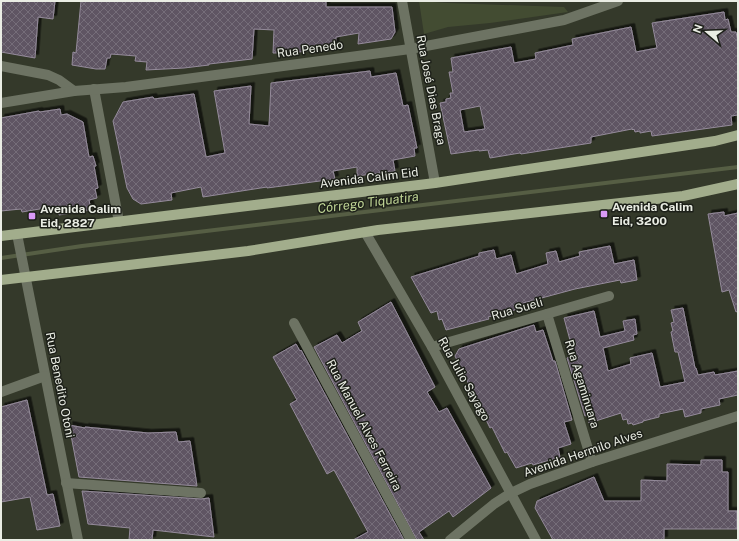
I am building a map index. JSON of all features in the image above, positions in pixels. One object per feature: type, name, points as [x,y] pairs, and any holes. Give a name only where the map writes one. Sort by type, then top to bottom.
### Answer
[{"type":"main road","name":"Avenida Calim Eid","points":[[1,236],[436,183],[715,141],[738,135]]},
{"type":"main road","points":[[1,280],[248,251],[365,232],[683,196],[738,184]]},
{"type":"street","name":"Rua José Dias Braga","points":[[402,1],[436,183]]},
{"type":"street","name":"Rua Penedo","points":[[1,103],[74,91],[126,87],[410,49],[564,20],[618,1]]},
{"type":"street","points":[[1,66],[48,75],[60,80],[74,91]]},
{"type":"street","points":[[94,89],[120,222]]},
{"type":"street","name":"Rua Julio Sayago","points":[[365,232],[432,347],[536,540]]},
{"type":"street","name":"Rua Benedito Otoni","points":[[17,234],[78,540]]},
{"type":"street","name":"Rua Sueli","points":[[432,347],[609,296]]},
{"type":"street","name":"Rua Agaminuara","points":[[547,314],[592,462]]},
{"type":"street","name":"Rua Manuel Alves Ferreira","points":[[294,323],[412,540]]},
{"type":"street","points":[[1,392],[45,376]]},
{"type":"street","name":"Avenida Hermilo Alves","points":[[450,540],[494,504],[511,493],[530,484],[592,462],[738,416]]},
{"type":"street","points":[[66,483],[201,493]]},
{"type":"green space","points":[[419,1],[564,7],[568,12],[490,23],[448,27],[424,34]]},
{"type":"building","points":[[1,1],[55,1],[53,19],[38,17],[35,58],[1,52]]},
{"type":"building","points":[[81,1],[326,1],[326,7],[392,7],[395,32],[391,39],[358,44],[359,33],[336,37],[335,47],[292,53],[273,53],[274,30],[254,29],[252,59],[184,68],[146,70],[147,62],[135,61],[136,56],[111,54],[110,58],[107,58],[105,69],[96,69],[72,65],[73,52],[76,53]]},
{"type":"building","points":[[724,12],[725,20],[728,19],[731,32],[736,32],[738,42],[738,115],[731,116],[732,125],[652,136],[651,131],[640,133],[640,131],[635,132],[634,129],[632,129],[591,137],[591,143],[490,158],[488,150],[451,154],[440,103],[446,102],[446,99],[451,98],[450,93],[453,93],[449,72],[453,72],[451,58],[511,47],[514,63],[536,59],[535,53],[573,45],[572,39],[631,27],[636,52],[657,48],[652,23]],"holes":[[[480,106],[485,129],[464,132],[460,110]]]},
{"type":"building","points":[[370,71],[371,77],[396,73],[403,106],[408,105],[417,148],[414,148],[415,156],[393,160],[395,171],[357,176],[357,167],[333,171],[335,179],[267,187],[203,197],[201,187],[171,193],[172,200],[141,204],[133,199],[127,188],[113,121],[123,102],[153,97],[154,99],[194,94],[206,157],[225,153],[214,91],[251,86],[249,124],[269,126],[271,83]]},
{"type":"building","points":[[60,109],[61,115],[67,114],[83,122],[89,157],[93,156],[96,166],[94,166],[98,188],[95,189],[97,198],[89,200],[91,210],[59,215],[57,206],[22,212],[21,209],[1,211],[1,118]]},
{"type":"building","points":[[724,212],[724,216],[738,213],[738,311],[736,312],[729,290],[722,292],[708,214]]},
{"type":"building","points":[[610,246],[614,264],[634,260],[637,280],[621,283],[620,280],[575,289],[523,303],[525,308],[488,317],[489,319],[446,330],[442,319],[439,320],[437,311],[431,313],[411,277],[479,256],[479,253],[494,250],[496,259],[511,255],[516,274],[548,264],[546,253],[556,251],[559,262],[580,256],[579,252]]},
{"type":"building","points":[[391,302],[435,387],[427,392],[439,412],[447,408],[491,488],[453,517],[449,511],[419,532],[424,540],[417,540],[314,347],[337,335],[342,343],[362,331],[358,322]]},
{"type":"building","points":[[683,308],[695,368],[698,375],[714,372],[715,375],[738,371],[738,395],[719,399],[720,405],[701,409],[701,413],[685,417],[683,409],[659,414],[659,417],[633,425],[632,423],[628,424],[627,419],[623,420],[621,413],[589,423],[587,415],[585,416],[567,358],[574,355],[564,318],[594,311],[600,337],[625,331],[623,321],[635,319],[637,334],[633,335],[634,340],[603,348],[608,371],[631,364],[630,358],[652,353],[660,387],[685,382],[678,352],[675,352],[671,332],[673,331],[671,323],[674,322],[671,310]]},
{"type":"building","points":[[534,325],[536,332],[543,330],[553,361],[555,361],[572,420],[564,422],[571,444],[558,448],[560,457],[533,465],[532,463],[516,468],[507,452],[505,453],[492,427],[490,428],[455,356],[459,349]]},
{"type":"building","points":[[296,344],[300,351],[301,350],[404,540],[353,540],[368,532],[334,470],[327,474],[290,404],[297,400],[273,357]]},
{"type":"building","points":[[27,400],[47,495],[53,494],[60,526],[37,530],[30,497],[1,502],[1,407]]},
{"type":"building","points":[[69,425],[85,428],[148,433],[176,432],[178,442],[190,441],[197,486],[79,477]]},
{"type":"building","points":[[701,460],[722,460],[722,472],[728,472],[728,511],[737,511],[737,529],[664,529],[664,540],[553,540],[535,508],[537,501],[594,477],[604,501],[641,501],[641,480],[667,481],[667,464],[701,465]]},
{"type":"building","points":[[82,491],[201,499],[209,498],[214,537],[153,530],[152,540],[129,540],[130,528],[88,524]]},
{"type":"waterway","name":"Córrego Tiquatira","points":[[1,258],[82,246],[738,167]]},
{"type":"place","name":"Avenida Calim Eid, 3200","points":[[604,214]]},
{"type":"place","name":"Avenida Calim Eid, 2827","points":[[32,216]]}]
